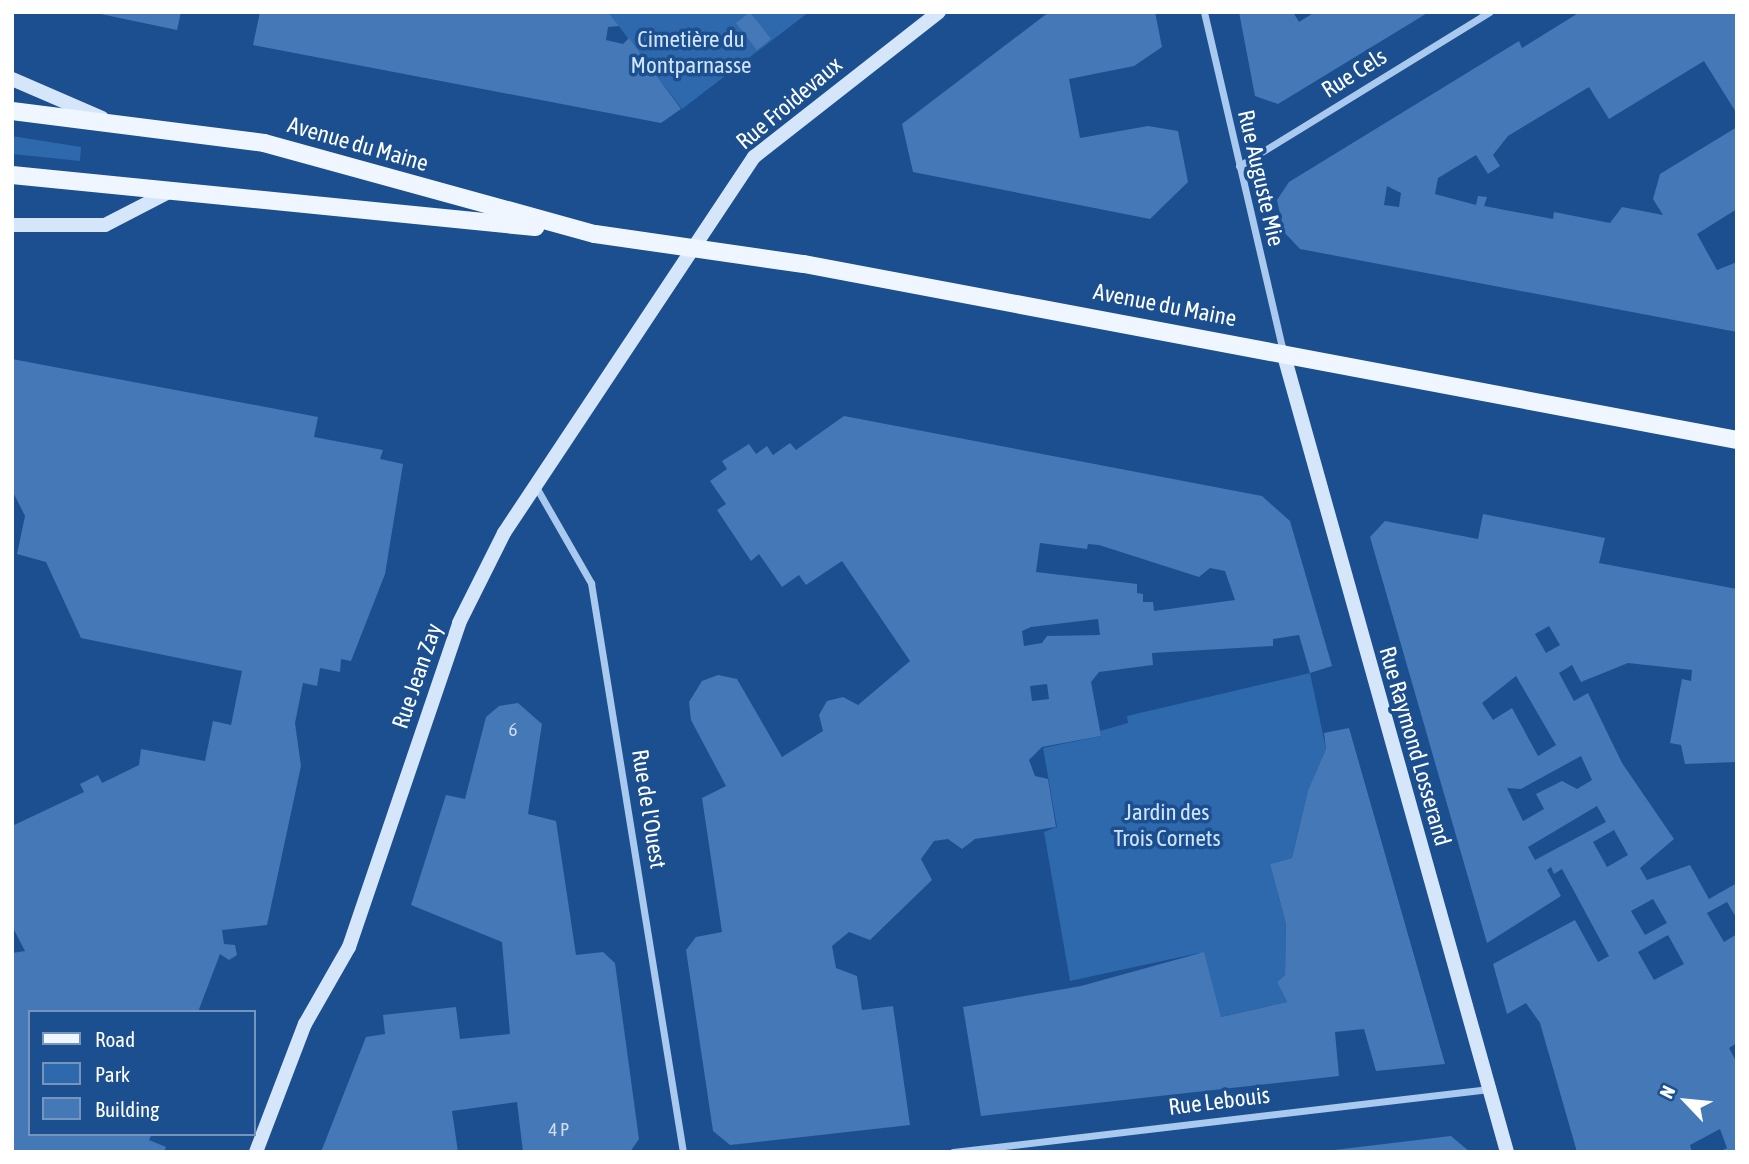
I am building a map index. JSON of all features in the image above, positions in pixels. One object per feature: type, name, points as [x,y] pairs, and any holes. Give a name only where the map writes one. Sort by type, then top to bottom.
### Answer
[{"type":"main road","name":"Rue Froidevaux","points":[[692,251],[754,157],[939,12]]},
{"type":"main road","name":"Avenue du Maine","points":[[12,79],[116,125]]},
{"type":"main road","name":"Avenue du Maine","points":[[12,111],[264,143],[582,231]]},
{"type":"main road","name":"Avenue du Maine","points":[[12,175],[167,193],[582,231],[692,251],[804,264],[1283,352],[1737,440]]},
{"type":"main road","points":[[12,225],[106,225],[167,193]]},
{"type":"main road","name":"Rue Jean Zay","points":[[256,1152],[304,1024],[349,947],[459,623],[494,551],[692,251]]},
{"type":"main road","name":"Rue Raymond Losserand","points":[[1283,352],[1507,1152]]},
{"type":"street","name":"Rue Auguste Mie","points":[[1204,12],[1283,352]]},
{"type":"street","name":"Rue Cels","points":[[1239,166],[1489,12]]},
{"type":"street","name":"Rue de l'Ouest","points":[[535,486],[591,583],[682,1152]]},
{"type":"street","name":"Rue Lebouis","points":[[953,1152],[1489,1089]]},
{"type":"green space","name":"Cimetière du Montparnasse","points":[[608,12],[809,12],[682,109]]},
{"type":"green space","points":[[12,136],[81,147],[80,161],[12,154]]},
{"type":"green space","name":"Jardin des Trois Cornets","points":[[1310,673],[1326,749],[1308,790],[1292,858],[1270,864],[1286,924],[1285,975],[1277,982],[1287,1002],[1221,1017],[1199,953],[1070,981],[1044,832],[1057,827],[1043,748],[1101,736],[1100,731],[1128,723],[1127,716]]},
{"type":"building","points":[[91,12],[181,12],[177,30]]},
{"type":"building","points":[[260,12],[608,12],[619,26],[608,27],[606,40],[623,44],[629,38],[681,109],[661,123],[253,45]]},
{"type":"building","points":[[750,12],[771,39],[757,50],[736,23]]},
{"type":"building","points":[[1049,12],[1155,12],[1162,47],[1134,66],[1069,79],[1080,138],[1148,126],[1178,131],[1188,182],[1150,219],[913,172],[902,124]]},
{"type":"building","points":[[1239,12],[1293,12],[1299,22],[1315,12],[1429,12],[1278,104],[1255,96]]},
{"type":"building","points":[[1580,12],[1737,12],[1737,114],[1704,61],[1609,119],[1589,87],[1508,136],[1493,155],[1500,166],[1488,174],[1476,155],[1438,178],[1435,194],[1476,205],[1478,196],[1487,197],[1484,206],[1553,219],[1554,212],[1610,223],[1622,207],[1663,215],[1653,199],[1660,174],[1737,127],[1737,209],[1697,234],[1717,270],[1737,262],[1737,332],[1300,249],[1284,232],[1277,200],[1289,182],[1519,41],[1522,48]],"holes":[[[1387,186],[1401,193],[1399,207],[1384,205]]]},
{"type":"building","points":[[12,359],[318,417],[314,437],[383,450],[380,459],[403,464],[385,574],[351,661],[341,659],[340,672],[320,668],[317,686],[303,683],[295,723],[301,766],[267,925],[222,930],[224,944],[235,945],[237,955],[229,960],[220,954],[199,1010],[28,1010],[28,1136],[151,1136],[149,1140],[166,1147],[164,1152],[12,1152],[12,953],[25,951],[12,926],[12,826],[84,792],[80,784],[98,775],[102,783],[139,765],[141,749],[205,761],[213,721],[231,725],[242,671],[81,638],[46,562],[17,554],[25,516],[12,490]]},
{"type":"building","points":[[844,416],[1262,496],[1290,521],[1332,666],[1310,673],[1299,635],[1273,639],[1273,646],[1152,653],[1153,665],[1099,672],[1091,682],[1101,736],[1042,747],[1029,760],[1035,776],[1048,779],[1056,827],[975,839],[962,849],[948,839],[934,841],[921,859],[932,880],[870,940],[849,932],[832,946],[836,968],[857,976],[862,1010],[893,1006],[910,1125],[730,1145],[713,1131],[686,950],[696,937],[722,932],[702,798],[726,786],[691,720],[689,702],[702,681],[718,675],[737,679],[782,757],[823,731],[819,715],[827,701],[843,697],[858,705],[910,661],[842,561],[806,585],[799,575],[782,587],[759,554],[751,561],[717,510],[726,504],[710,481],[727,469],[722,461],[749,444],[756,454],[767,446],[773,455],[790,443],[796,450]],"holes":[[[1040,543],[1087,549],[1088,544],[1099,545],[1199,577],[1210,568],[1225,571],[1235,600],[1154,611],[1153,602],[1143,602],[1143,594],[1137,593],[1137,584],[1036,572]],[[1098,619],[1100,635],[1047,636],[1042,643],[1024,646],[1022,631],[1031,627]],[[1047,684],[1049,699],[1032,701],[1030,686]]]},
{"type":"building","points":[[1483,514],[1605,538],[1599,563],[1737,589],[1737,762],[1685,764],[1681,745],[1670,743],[1682,679],[1691,681],[1692,670],[1628,663],[1581,682],[1572,665],[1559,673],[1574,701],[1588,693],[1622,763],[1674,839],[1640,868],[1647,880],[1690,865],[1709,899],[1737,883],[1737,919],[1727,902],[1707,913],[1724,942],[1737,934],[1737,1043],[1729,1048],[1737,1063],[1737,1152],[1719,1152],[1727,1148],[1720,1129],[1690,1145],[1692,1152],[1577,1152],[1540,1023],[1526,1003],[1507,1014],[1493,964],[1575,920],[1598,962],[1609,956],[1562,869],[1554,874],[1551,867],[1547,870],[1561,896],[1487,943],[1370,537],[1385,521],[1478,539]],"holes":[[[1549,626],[1560,645],[1546,653],[1535,634]],[[1516,676],[1556,745],[1538,756],[1512,708],[1493,720],[1482,703]],[[1581,756],[1592,780],[1577,789],[1562,781],[1536,794],[1544,809],[1523,821],[1507,788],[1521,789]],[[1597,806],[1606,822],[1535,860],[1528,847]],[[1614,830],[1628,855],[1607,867],[1593,842]],[[1653,899],[1667,923],[1645,935],[1631,911]],[[1668,935],[1684,964],[1654,980],[1638,952]]]},
{"type":"building","points":[[518,703],[542,724],[528,814],[556,821],[576,955],[603,952],[615,963],[639,1139],[630,1152],[523,1152],[517,1102],[452,1111],[458,1152],[321,1152],[366,1037],[385,1034],[383,1015],[456,1007],[460,1039],[510,1034],[502,942],[411,905],[446,795],[465,799],[486,717],[499,706]]},
{"type":"building","points":[[1349,728],[1445,1064],[1376,1071],[1364,1029],[1335,1032],[1339,1076],[981,1116],[963,1007],[1081,986],[1204,952],[1221,1017],[1287,1002],[1277,982],[1285,975],[1286,924],[1270,864],[1292,858],[1308,790],[1326,749],[1324,733]]},
{"type":"building","points":[[1451,1136],[1470,1152],[1334,1152],[1334,1150]]}]
